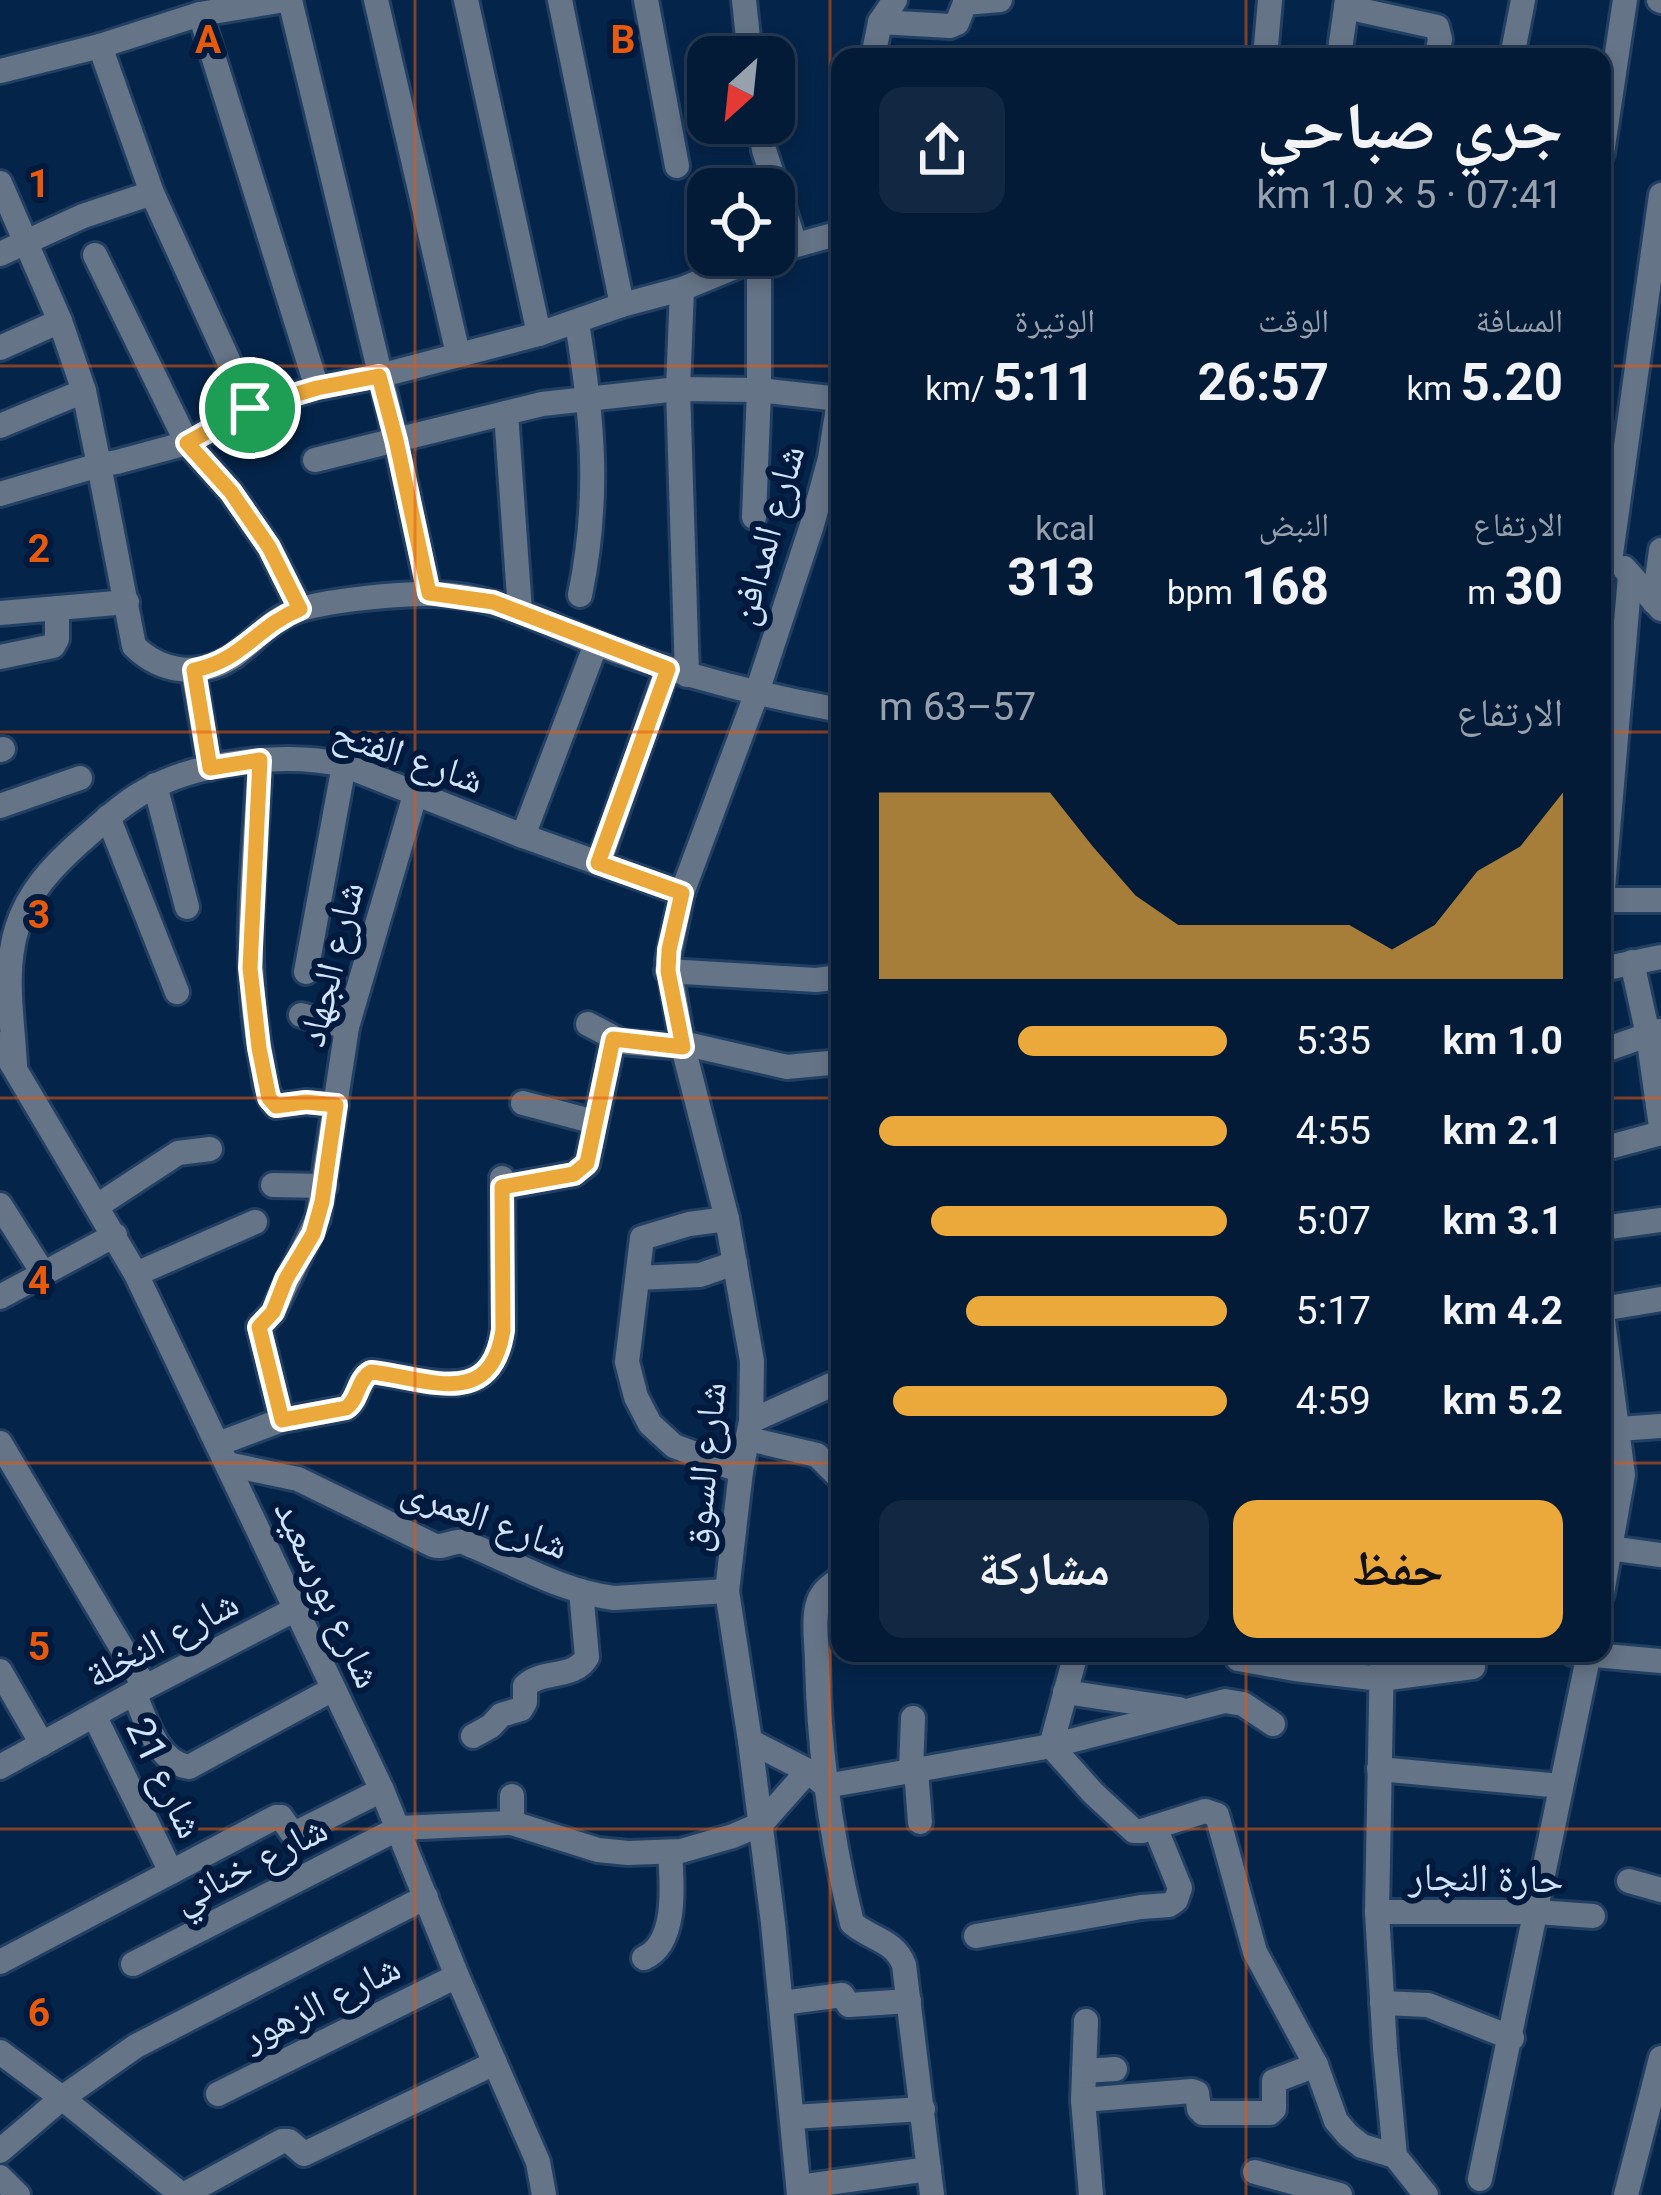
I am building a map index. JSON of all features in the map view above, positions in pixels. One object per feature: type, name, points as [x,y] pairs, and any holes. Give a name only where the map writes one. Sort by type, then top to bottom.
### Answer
[{"type":"street","points":[[0,71],[200,14],[287,0],[429,593]]},
{"type":"street","points":[[376,0],[458,355]]},
{"type":"street","points":[[466,0],[539,334]]},
{"type":"street","points":[[560,0],[622,305]]},
{"type":"street","points":[[646,0],[677,166]]},
{"type":"street","points":[[744,0],[748,36]]},
{"type":"street","points":[[876,48],[880,22],[895,0]]},
{"type":"street","points":[[880,22],[954,26],[965,3],[1000,0]]},
{"type":"street","points":[[1266,48],[1270,0]]},
{"type":"street","points":[[1514,48],[1523,0]]},
{"type":"street","points":[[1611,93],[1625,0]]},
{"type":"street","points":[[1340,48],[1347,4],[1437,27],[1438,48]]},
{"type":"street","points":[[200,14],[317,388]]},
{"type":"street","points":[[100,46],[152,194],[250,408]]},
{"type":"street","points":[[0,183],[60,321],[84,391],[134,646],[145,656],[174,670],[215,666],[262,630],[300,609],[429,593],[481,599],[677,672],[756,695],[831,708]]},
{"type":"street","points":[[0,254],[83,216],[152,194]]},
{"type":"street","points":[[1611,522],[1655,282],[1661,195]]},
{"type":"street","points":[[795,246],[831,236]]},
{"type":"street","points":[[95,255],[187,443],[231,492],[269,547],[300,609]]},
{"type":"street","points":[[0,494],[187,443],[250,408],[539,334],[714,276]]},
{"type":"street","points":[[754,518],[759,389],[771,276]]},
{"type":"street","points":[[598,863],[677,672],[682,289]]},
{"type":"street","points":[[0,348],[60,321]]},
{"type":"street","points":[[577,323],[590,399],[592,517],[580,595]]},
{"type":"street","points":[[315,460],[542,404],[678,389],[759,389],[831,396]]},
{"type":"street","points":[[0,426],[84,391]]},
{"type":"street","points":[[506,413],[520,611]]},
{"type":"street","name":"شارع المدافن","points":[[756,695],[831,470]]},
{"type":"street","points":[[1658,605],[1661,550]]},
{"type":"street","points":[[1611,555],[1658,605]]},
{"type":"street","points":[[1611,795],[1630,576]]},
{"type":"street","points":[[0,613],[127,602]]},
{"type":"street","points":[[0,657],[53,646],[56,608]]},
{"type":"street","points":[[523,836],[596,644]]},
{"type":"street","points":[[194,670],[210,768]]},
{"type":"street","name":"شارع السوق","points":[[756,695],[682,893],[668,971],[682,1045],[728,1219],[752,1361],[750,1430],[727,1591],[761,1824],[799,2191]]},
{"type":"street","name":"شارع الفتح","points":[[15,1066],[10,971],[25,908],[49,871],[108,817],[155,785],[182,775],[260,760],[317,758],[682,893]]},
{"type":"street","points":[[260,760],[250,968],[269,1098],[276,1106],[336,1105]]},
{"type":"street","points":[[306,971],[344,765]]},
{"type":"street","points":[[0,806],[80,778]]},
{"type":"street","points":[[155,785],[187,907]]},
{"type":"street","name":"شارع الجهاد","points":[[282,1420],[259,1327],[273,1312],[313,1234],[325,1186],[347,1027],[415,795]]},
{"type":"street","points":[[108,817],[177,992]]},
{"type":"street","points":[[1611,899],[1659,899]]},
{"type":"street","points":[[1611,967],[1661,957]]},
{"type":"street","points":[[1611,1147],[1661,1130],[1654,1033],[1632,962]]},
{"type":"street","points":[[668,971],[831,978]]},
{"type":"street","points":[[301,1015],[347,1027]]},
{"type":"street","points":[[588,1024],[613,1039],[682,1045],[787,1067],[831,1063]]},
{"type":"street","points":[[1611,1048],[1654,1033]]},
{"type":"street","points":[[222,1454],[282,1420],[346,1408],[371,1372],[462,1386],[492,1365],[503,1330],[502,1182],[579,1172],[587,1163],[613,1039]]},
{"type":"street","name":"شارع بورسعيد","points":[[0,1045],[136,1274],[382,1790],[538,2162],[544,2195]]},
{"type":"street","points":[[523,1103],[595,1122]]},
{"type":"street","points":[[97,1206],[178,1153],[210,1149]]},
{"type":"street","points":[[273,1185],[325,1186]]},
{"type":"street","points":[[3,1218],[43,1273]]},
{"type":"street","points":[[728,1219],[643,1237],[627,1363],[644,1414],[661,1436],[674,1446],[742,1472]]},
{"type":"street","points":[[1611,1227],[1661,1220]]},
{"type":"street","points":[[136,1274],[255,1222]]},
{"type":"street","points":[[0,1297],[115,1235]]},
{"type":"street","points":[[638,1278],[700,1275],[735,1263]]},
{"type":"street","points":[[1611,1309],[1661,1299]]},
{"type":"street","points":[[750,1430],[831,1386]]},
{"type":"street","points":[[1611,1430],[1661,1426]]},
{"type":"street","points":[[750,1430],[817,1455],[831,1469]]},
{"type":"street","points":[[1611,1433],[1623,1475],[1611,1527]]},
{"type":"street","points":[[0,1443],[139,1690],[152,1735],[168,1759],[189,1767],[333,1689]]},
{"type":"street","name":"شارع العمرى","points":[[222,1454],[298,1479],[433,1545],[463,1542],[581,1592],[614,1598],[727,1591]]},
{"type":"street","points":[[1611,1549],[1661,1555]]},
{"type":"street","points":[[799,2191],[931,2182],[904,1965],[898,1951],[852,1922],[817,1778],[817,1602],[831,1585]]},
{"type":"street","points":[[473,1736],[501,1715],[521,1709],[525,1686],[531,1680],[583,1665],[587,1657],[581,1592]]},
{"type":"street","name":"شارع النخلة","points":[[0,1767],[294,1610]]},
{"type":"street","points":[[1611,1656],[1661,1661]]},
{"type":"street","points":[[1051,1746],[1073,1662]]},
{"type":"street","points":[[1255,1662],[1295,1669],[1473,1667]]},
{"type":"street","points":[[1480,2179],[1512,2038],[1583,1662]]},
{"type":"street","points":[[1382,1666],[1377,1912],[1395,2156]]},
{"type":"street","points":[[0,1671],[42,1744]]},
{"type":"street","points":[[1065,1692],[1193,1711]]},
{"type":"street","points":[[751,1741],[817,1778],[914,1770],[1051,1746],[1225,1701],[1244,1704],[1273,1724]]},
{"type":"street","name":"شارع 21","points":[[94,1715],[171,1872]]},
{"type":"street","points":[[913,1718],[920,1822]]},
{"type":"street","points":[[1051,1746],[1128,1827],[1148,1829],[1205,1811],[1217,1815],[1255,1952],[1316,2065],[1336,2121],[1362,2146],[1395,2156],[1427,2195],[1448,2195]]},
{"type":"street","points":[[1379,1769],[1562,1786]]},
{"type":"street","points":[[399,1828],[512,1823],[598,1850],[670,1852],[761,1824],[817,1778]]},
{"type":"street","points":[[0,1962],[276,1816],[296,1833],[382,1790]]},
{"type":"street","points":[[512,1796],[512,1823]]},
{"type":"street","name":"شارع خناني","points":[[133,1964],[399,1828]]},
{"type":"street","points":[[976,1936],[1169,1905],[1180,1888],[1148,1829]]},
{"type":"street","points":[[644,1958],[655,1953],[671,1910],[670,1852]]},
{"type":"street","points":[[1629,1881],[1661,1890]]},
{"type":"street","points":[[0,2151],[106,2065],[426,1897]]},
{"type":"street","name":"حارة النجار","points":[[1377,1912],[1594,1916]]},
{"type":"street","name":"شارع الزهور","points":[[218,2094],[457,1976]]},
{"type":"street","points":[[782,2003],[842,1995],[849,2005],[909,2001]]},
{"type":"street","points":[[1382,2003],[1428,2005],[1512,2038]]},
{"type":"street","points":[[1086,2021],[1083,2100],[1091,2195]]},
{"type":"street","points":[[0,2052],[182,2195],[282,2140],[304,2154],[495,2063]]},
{"type":"street","points":[[1626,2195],[1656,2094],[1661,2058]]},
{"type":"street","points":[[1083,2100],[1192,2091],[1203,2113],[1270,2113],[1274,2081],[1316,2065]]},
{"type":"street","points":[[1084,2071],[1115,2069]]},
{"type":"street","points":[[794,2117],[923,2109]]},
{"type":"street","points":[[1255,2172],[1340,2195]]},
{"type":"street","points":[[0,2177],[18,2195]]},
{"type":"route","points":[[379,376],[429,593],[493,602],[668,669],[598,863],[682,893],[668,971],[683,1047],[613,1039],[584,1168],[502,1187],[503,1330],[492,1365],[462,1386],[371,1372],[346,1408],[282,1420],[258,1331],[272,1314],[313,1234],[336,1105],[276,1106],[269,1098],[250,968],[260,760],[210,768],[194,670],[235,655],[262,630],[300,609],[269,547],[231,492],[187,443],[250,408],[379,376]]}]
